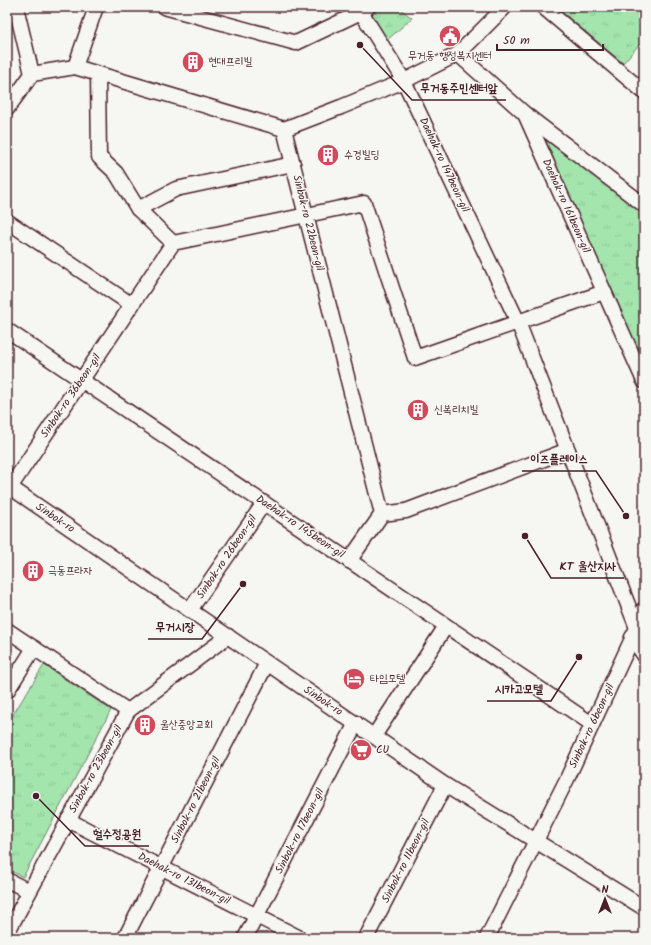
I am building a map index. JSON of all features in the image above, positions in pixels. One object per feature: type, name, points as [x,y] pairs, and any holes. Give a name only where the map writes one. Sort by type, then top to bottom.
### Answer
[{"type":"street","points":[[7,109],[28,79],[16,7]]},
{"type":"street","points":[[75,67],[96,7]]},
{"type":"street","name":"Daehak-ro 147beon-gil","points":[[164,7],[201,12],[296,43],[362,9],[404,81],[518,322],[568,450],[644,655]]},
{"type":"street","points":[[7,88],[28,79],[75,67],[284,129],[404,81],[458,54],[505,7]]},
{"type":"street","points":[[543,7],[644,92]]},
{"type":"street","name":"Daehak-ro 161beon-gil","points":[[458,54],[525,114],[644,381]]},
{"type":"street","points":[[98,74],[99,157],[116,173],[138,209],[173,243],[364,204],[416,358],[604,292]]},
{"type":"street","points":[[525,114],[644,205]]},
{"type":"street","name":"Sinbok-ro 22beon-gil","points":[[284,129],[382,514]]},
{"type":"street","points":[[138,209],[176,189],[293,164]]},
{"type":"street","points":[[7,221],[132,305]]},
{"type":"street","name":"Sinbok-ro 36beon-gil","points":[[8,488],[173,243]]},
{"type":"street","name":"Daehak-ro 145beon-gil","points":[[7,330],[592,724]]},
{"type":"street","points":[[638,368],[644,352]]},
{"type":"street","points":[[349,561],[382,514],[406,511],[568,450]]},
{"type":"street","name":"Sinbok-ro","points":[[8,488],[190,610],[445,785],[644,908]]},
{"type":"street","name":"Sinbok-ro 26beon-gil","points":[[190,610],[264,503]]},
{"type":"street","name":"Sinbok-ro 6beon-gil","points":[[487,938],[567,779],[635,633],[644,609]]},
{"type":"street","points":[[374,736],[446,626]]},
{"type":"street","points":[[7,630],[128,712]]},
{"type":"street","name":"Sinbok-ro 23beon-gil","points":[[7,933],[128,712],[228,636]]},
{"type":"street","points":[[7,692],[34,648]]},
{"type":"street","name":"Sinbok-ro 21beon-gil","points":[[125,938],[266,663]]},
{"type":"street","name":"Sinbok-ro 17beon-gil","points":[[245,938],[356,724]]},
{"type":"street","name":"Sinbok-ro 11beon-gil","points":[[366,938],[445,785]]},
{"type":"street","name":"Daehak-ro 131beon-gil","points":[[68,820],[300,938]]},
{"type":"street","points":[[7,880],[29,891]]},
{"type":"green space","points":[[381,7],[398,7],[412,18],[386,41],[369,15]]},
{"type":"green space","points":[[556,7],[644,7],[644,39],[623,63]]},
{"type":"green space","points":[[525,114],[644,205],[644,352],[638,368]]},
{"type":"green space","points":[[44,665],[111,710],[23,877],[7,869],[7,724]]},
{"type":"place","name":"무거동 행정복지센터","points":[[450,36]]},
{"type":"place","name":"무거동주민센터앞","points":[[360,45]]},
{"type":"place","name":"현대프리빌","points":[[193,62]]},
{"type":"place","name":"수경빌딩","points":[[328,155]]},
{"type":"place","name":"신복리치빌","points":[[418,410]]},
{"type":"place","name":"이즈플레이스","points":[[626,516]]},
{"type":"place","name":"KT 울산지사","points":[[525,536]]},
{"type":"place","name":"극동프라자","points":[[33,571]]},
{"type":"place","name":"무거시장","points":[[243,584]]},
{"type":"place","name":"시카고모텔","points":[[579,657]]},
{"type":"place","name":"타임모텔","points":[[354,679]]},
{"type":"place","name":"울산중앙교회","points":[[145,725]]},
{"type":"place","name":"CU","points":[[361,750]]},
{"type":"place","name":"헐수정공원","points":[[36,796]]}]
